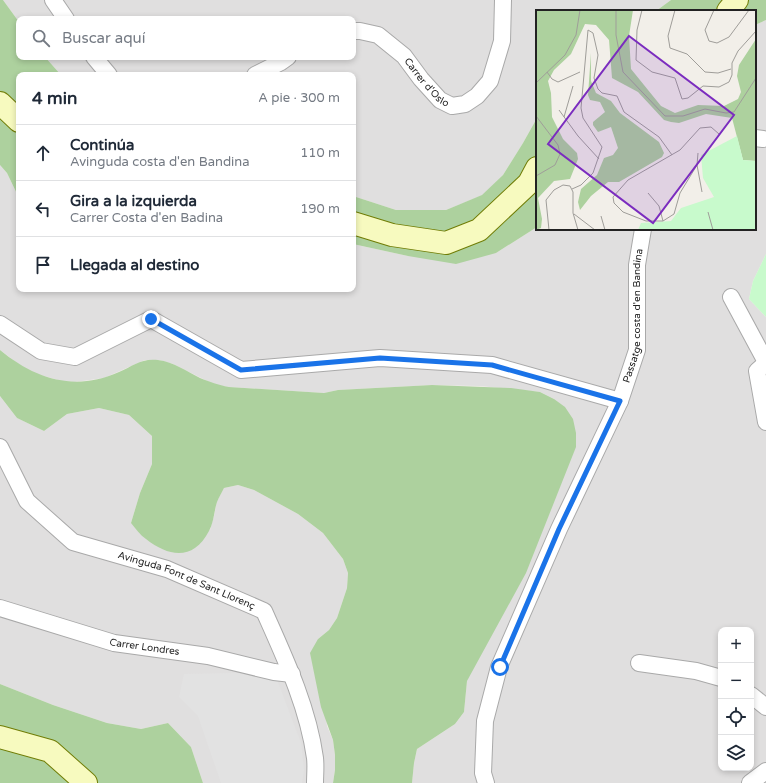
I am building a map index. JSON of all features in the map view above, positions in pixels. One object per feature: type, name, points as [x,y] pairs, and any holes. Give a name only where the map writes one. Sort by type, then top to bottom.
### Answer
[{"type":"main road","points":[[729,10],[737,0]]},
{"type":"main road","points":[[0,103],[16,118]]},
{"type":"main road","points":[[356,224],[392,235],[446,243],[479,230],[529,183],[536,170]]},
{"type":"main road","points":[[0,736],[50,751],[86,783]]},
{"type":"street","points":[[53,0],[64,16]]},
{"type":"street","name":"Carrer d'Oslo","points":[[356,31],[378,35],[404,56],[421,79],[440,100],[452,106],[465,104],[477,96],[490,81],[502,41],[503,0]]},
{"type":"street","points":[[96,60],[106,72]]},
{"type":"street","points":[[260,72],[284,60]]},
{"type":"street","name":"Passatge costa d'en Bandina","points":[[486,783],[483,773],[485,721],[500,667],[559,529],[620,401],[637,350],[638,265],[643,230]]},
{"type":"street","points":[[731,297],[766,362],[757,371],[766,422]]},
{"type":"street","points":[[0,324],[40,351],[75,358],[151,319],[241,370],[380,358],[492,365],[620,401]]},
{"type":"street","name":"Avinguda Font de Sant Llorenç","points":[[0,447],[27,501],[73,542],[167,569],[264,611],[292,674],[309,728],[315,760],[315,783]]},
{"type":"street","name":"Carrer Londres","points":[[0,608],[114,643],[208,656],[274,672],[292,674]]},
{"type":"street","points":[[639,663],[696,671],[718,677]]},
{"type":"street","points":[[754,697],[766,707]]},
{"type":"street","points":[[750,783],[766,771]]},
{"type":"shaded area","points":[[3,0],[671,0],[657,10],[536,10],[536,120],[503,175],[483,195],[446,210],[396,210],[356,197],[356,72],[58,72],[48,60],[356,60],[356,16],[16,16],[16,18]]},
{"type":"shaded area","points":[[766,20],[766,254],[753,281],[749,299],[766,317],[766,783],[412,783],[417,749],[455,724],[464,712],[467,681],[554,399],[540,392],[480,386],[432,385],[338,390],[324,393],[229,387],[215,385],[173,364],[159,360],[145,360],[104,378],[75,382],[61,381],[34,373],[21,366],[0,350],[0,165],[7,173],[16,192],[16,292],[356,292],[356,245],[408,256],[496,253],[536,228],[536,230],[756,230],[756,25]]},
{"type":"shaded area","points":[[0,396],[17,418],[44,431],[67,414],[99,408],[129,415],[152,436],[152,464],[140,493],[131,523],[210,530],[217,501],[224,488],[238,485],[254,490],[298,514],[323,533],[343,559],[348,573],[347,588],[337,618],[329,630],[318,639],[327,726],[333,740],[335,755],[333,783],[203,783],[191,747],[168,723],[141,729],[107,723],[53,705],[0,684]]},
{"type":"shaded area","points":[[274,672],[301,743],[304,770],[302,783],[221,783],[198,716],[179,697],[184,674]]},
{"type":"green space","points":[[0,0],[3,0],[16,18],[16,60],[48,60],[58,72],[16,72],[16,192],[7,173],[0,165]]},
{"type":"green space","points":[[671,0],[766,0],[766,20],[756,25],[756,10],[657,10]]},
{"type":"green space","points":[[536,120],[536,228],[496,253],[456,264],[408,256],[356,245],[356,197],[396,210],[446,210],[482,195],[503,175]]},
{"type":"green space","points":[[766,254],[766,317],[749,299],[753,281]]},
{"type":"green space","points":[[0,350],[13,360],[41,375],[71,381],[87,381],[103,378],[142,361],[158,360],[175,365],[207,381],[229,387],[324,393],[338,390],[432,385],[511,388],[540,392],[554,399],[565,407],[573,419],[576,433],[576,447],[526,573],[467,681],[464,712],[455,724],[417,749],[412,783],[333,783],[335,755],[333,740],[321,707],[310,653],[318,639],[329,630],[337,618],[347,588],[348,573],[343,559],[323,533],[298,514],[254,490],[238,485],[224,488],[217,502],[211,528],[196,547],[181,553],[164,550],[155,545],[142,536],[131,523],[140,493],[152,464],[152,436],[129,415],[99,408],[67,414],[44,431],[17,418],[0,396]]},
{"type":"green space","points":[[0,684],[53,705],[107,723],[141,729],[168,723],[191,747],[203,783],[0,783]]},
{"type":"route","points":[[151,319],[241,370],[380,358],[492,365],[620,401],[559,529],[500,667]]}]
